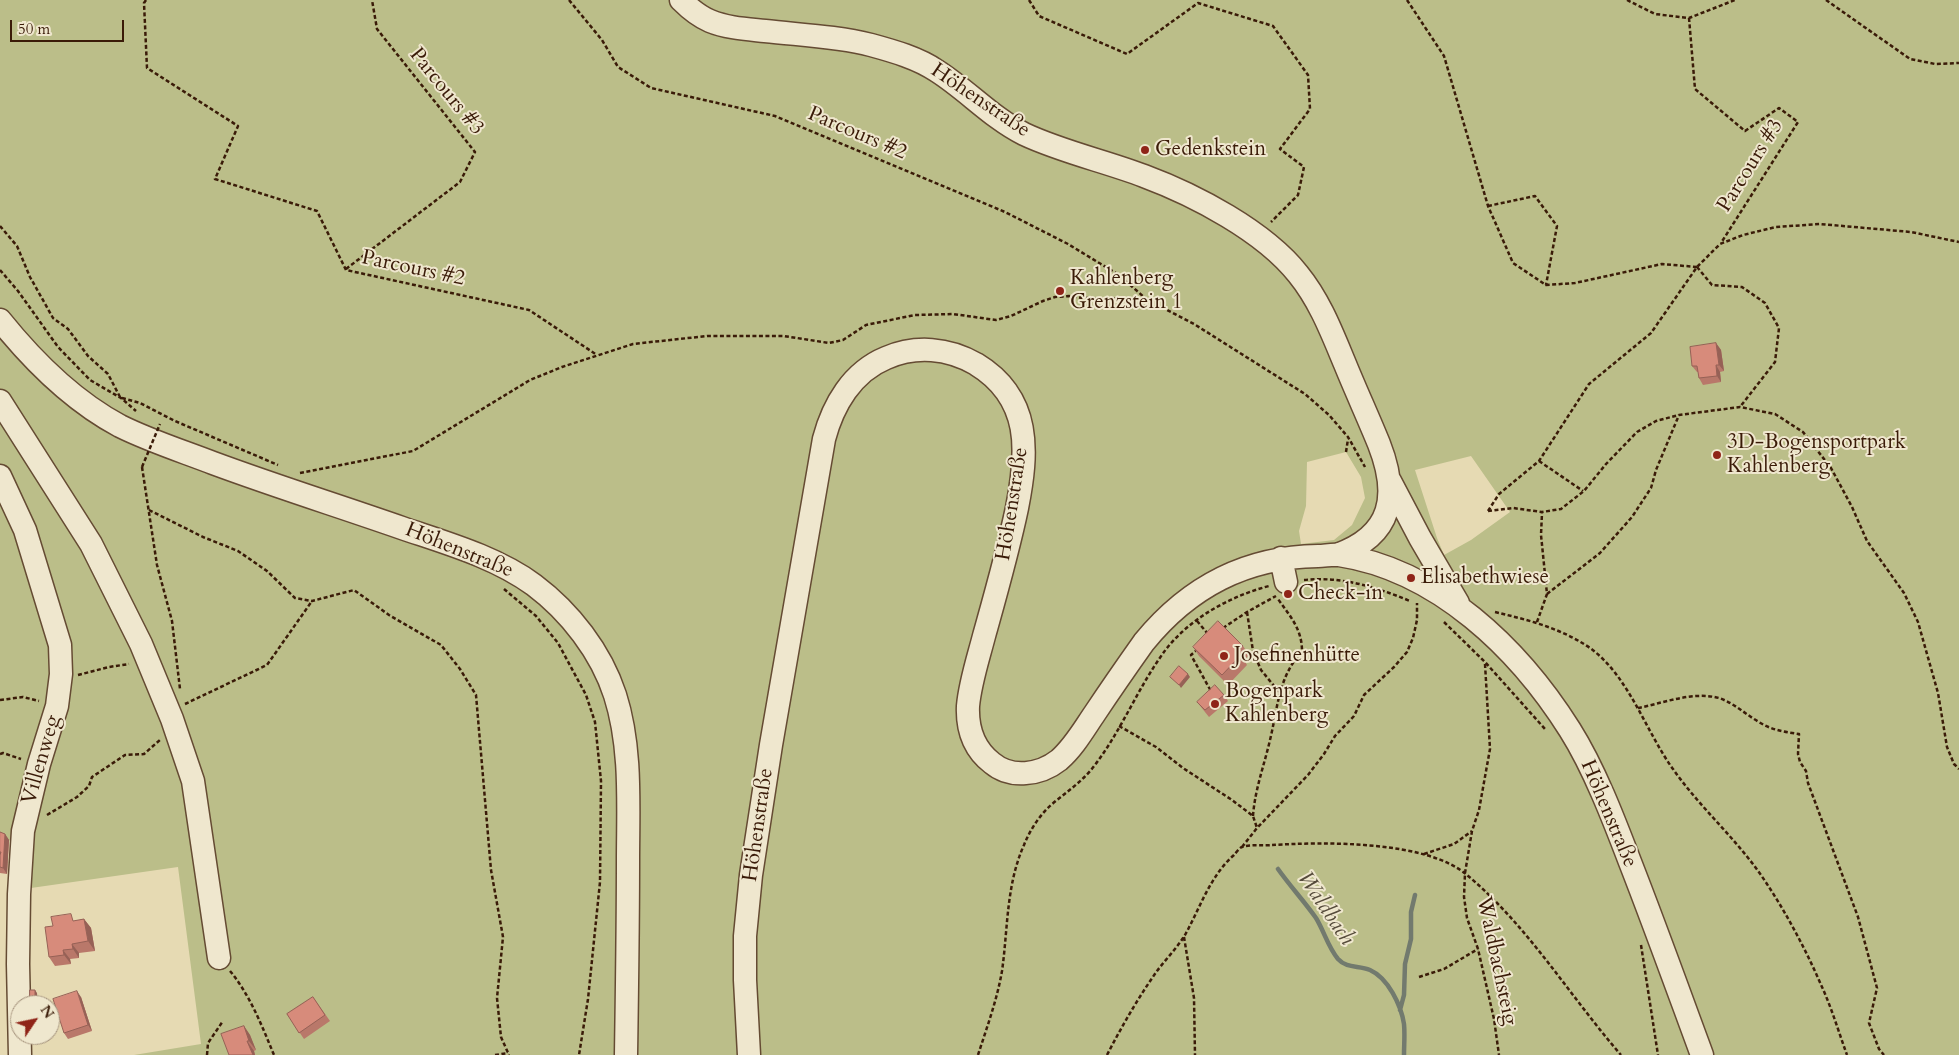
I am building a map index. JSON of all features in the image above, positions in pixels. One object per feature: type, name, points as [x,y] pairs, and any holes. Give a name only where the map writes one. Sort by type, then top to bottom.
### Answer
[{"type":"street","name":"Höhenstraße","points":[[681,0],[704,18],[733,28],[858,42],[904,55],[936,70],[1001,121],[1013,128],[1045,142],[1146,177],[1206,204],[1257,236],[1281,255],[1309,288],[1325,315],[1382,451],[1390,491],[1420,538],[1451,614]]},
{"type":"street","name":"Höhenstraße","points":[[0,320],[16,340],[69,392],[118,425],[157,443],[494,561],[534,585],[572,621],[600,662],[615,696],[624,735],[627,759],[626,1055]]},
{"type":"street","name":"Höhenstraße","points":[[749,1055],[745,962],[750,875],[824,439],[835,408],[852,382],[879,361],[895,354],[914,350],[935,350],[952,353],[986,370],[997,379],[1017,410],[1023,429],[1025,446],[1019,498],[1008,555],[980,653],[968,704],[970,728],[979,750],[997,767],[1007,772],[1020,774],[1035,771],[1056,762],[1065,754],[1144,642],[1166,617],[1190,597],[1220,578],[1255,565],[1281,558],[1337,555],[1351,550],[1371,536],[1382,523],[1390,491]]},
{"type":"street","points":[[0,401],[91,544],[174,714],[193,781],[219,958]]},
{"type":"street","name":"Villenweg","points":[[0,476],[25,530],[60,645],[61,674],[57,706],[39,764],[22,840],[18,964],[20,1055]]},
{"type":"street","name":"Höhenstraße","points":[[1337,555],[1392,570],[1436,591],[1451,614],[1494,638],[1537,683],[1571,731],[1598,785],[1622,840],[1702,1055]]},
{"type":"street","points":[[1281,558],[1281,589]]},
{"type":"path","name":"Parcours #2","points":[[146,0],[144,3],[146,68],[238,126],[215,179],[317,211],[346,270],[529,310],[597,355]]},
{"type":"path","name":"Parcours #3","points":[[346,270],[460,182],[475,152],[376,29],[372,0]]},
{"type":"path","name":"Parcours #2","points":[[569,0],[602,40],[618,67],[651,88],[776,116],[1005,212],[1068,244],[1119,275],[1146,298],[1194,324],[1305,394],[1329,415],[1348,437],[1366,467]]},
{"type":"path","points":[[1029,0],[1039,16],[1127,54],[1198,3],[1273,26],[1308,75],[1310,109],[1280,149],[1304,167],[1298,195],[1257,236]]},
{"type":"path","points":[[1408,0],[1444,56],[1488,206],[1512,263],[1546,285],[1575,283],[1662,264],[1697,267],[1712,285],[1742,287],[1765,302],[1778,328],[1775,362],[1740,407]]},
{"type":"path","points":[[1627,0],[1655,14],[1688,18],[1735,0]]},
{"type":"path","points":[[1826,0],[1910,59],[1936,64],[1959,63]]},
{"type":"path","name":"Parcours #3","points":[[1688,18],[1695,89],[1745,131],[1779,108],[1798,122],[1720,244]]},
{"type":"path","points":[[1488,206],[1535,196],[1557,226],[1546,285]]},
{"type":"path","points":[[1959,242],[1911,232],[1820,224],[1776,227],[1743,235],[1720,244],[1697,267],[1652,333],[1589,384],[1539,461],[1499,494],[1488,511],[1513,508],[1542,512],[1561,509],[1584,491],[1606,464],[1637,432],[1656,421],[1679,415],[1740,407],[1775,414],[1803,432],[1831,468],[1852,507],[1867,541],[1904,593],[1918,622],[1938,693],[1947,747],[1954,764],[1959,769]]},
{"type":"path","points":[[0,226],[17,246],[30,277],[53,318],[68,329],[88,356],[108,374],[120,398],[140,404],[281,466]]},
{"type":"path","points":[[0,270],[18,290],[58,347],[90,380],[120,398],[136,411]]},
{"type":"path","points":[[309,496],[299,474],[413,452],[530,380],[562,367],[633,344],[707,336],[784,336],[829,343],[843,340],[866,325],[915,315],[953,314],[996,320],[1011,316],[1043,300],[1055,297],[1146,298]]},
{"type":"path","points":[[1547,594],[1600,553],[1632,517],[1651,488],[1656,470],[1679,415]]},
{"type":"path","points":[[45,817],[77,797],[88,786],[92,776],[125,755],[144,754],[168,732],[174,714],[181,685],[172,621],[158,565],[142,467],[160,424]]},
{"type":"path","points":[[1346,452],[1348,437]]},
{"type":"path","points":[[1539,461],[1584,491]]},
{"type":"path","points":[[149,510],[203,537],[238,551],[267,571],[295,598],[312,601],[354,590],[389,615],[440,646],[460,669],[476,695],[491,870],[503,937],[496,998],[501,1037],[508,1054],[496,1055]]},
{"type":"path","points":[[1537,622],[1547,594],[1541,535],[1542,512]]},
{"type":"path","points":[[978,1055],[993,1010],[1002,973],[1010,895],[1014,874],[1023,846],[1037,820],[1075,787],[1092,769],[1168,647],[1197,621],[1223,604],[1241,596],[1325,579],[1343,580],[1389,592],[1423,607]]},
{"type":"path","points":[[502,587],[536,616],[558,643],[586,695],[595,722],[601,781],[600,882],[588,999],[579,1055]]},
{"type":"path","points":[[1218,632],[1281,589]]},
{"type":"path","points":[[1257,828],[1253,816],[1254,797],[1270,739],[1279,692],[1292,662],[1302,651],[1302,638],[1291,617],[1281,589]]},
{"type":"path","points":[[174,714],[267,665],[312,601]]},
{"type":"path","points":[[1107,1055],[1141,995],[1184,936],[1222,866],[1308,775],[1335,736],[1354,716],[1364,695],[1394,668],[1406,652],[1413,638],[1417,620],[1417,603]]},
{"type":"path","points":[[1488,610],[1537,622],[1560,631],[1591,649],[1616,674],[1638,708],[1652,737],[1672,769],[1696,799],[1730,835],[1764,880],[1796,932],[1823,988],[1847,1055]]},
{"type":"path","points":[[1247,612],[1253,651],[1261,670],[1279,692]]},
{"type":"path","points":[[1451,614],[1485,662],[1547,731]]},
{"type":"path","points":[[1197,621],[1211,637]]},
{"type":"path","points":[[1204,643],[1191,655],[1213,693]]},
{"type":"path","points":[[61,674],[70,677],[109,667],[124,666],[146,657]]},
{"type":"path","name":"Waldbachsteig","points":[[1485,662],[1490,749],[1472,831],[1465,873],[1464,897],[1467,918],[1478,949],[1494,1019],[1499,1055]]},
{"type":"path","points":[[1638,708],[1691,696],[1718,698],[1740,708],[1759,723],[1774,730],[1800,734],[1798,754],[1800,762],[1806,771],[1808,784],[1858,917],[1877,988],[1869,1023],[1879,1049],[1884,1055]]},
{"type":"path","points":[[0,700],[23,697],[57,706]]},
{"type":"path","points":[[1119,726],[1156,747],[1253,816]]},
{"type":"path","points":[[0,754],[3,753],[39,764]]},
{"type":"path","points":[[1424,854],[1454,844],[1472,831]]},
{"type":"path","points":[[1242,847],[1304,844],[1366,845],[1424,854],[1443,861],[1465,873],[1516,923],[1552,966],[1596,1026],[1621,1055]]},
{"type":"path","points":[[1184,936],[1194,998],[1195,1055]]},
{"type":"path","points":[[1640,945],[1658,1055]]},
{"type":"path","points":[[1420,977],[1444,969],[1478,949]]},
{"type":"path","points":[[219,958],[240,982],[274,1055]]},
{"type":"path","points":[[207,1055],[208,1043],[223,1021]]},
{"type":"green space","points":[[0,0],[1959,0],[1959,1055],[134,1055],[201,1044],[178,867],[24,889],[25,846],[0,837]],"holes":[[[1346,452],[1361,477],[1365,498],[1352,525],[1334,540],[1301,544],[1299,531],[1306,506],[1307,462]],[[1471,456],[1510,512],[1471,540],[1444,555],[1415,470]]]},
{"type":"building","points":[[1716,343],[1719,365],[1716,365],[1717,376],[1699,378],[1697,366],[1692,366],[1690,347]]},
{"type":"building","name":"Josefinenhütte","points":[[1218,621],[1243,646],[1237,651],[1241,655],[1222,675],[1193,647]]},
{"type":"building","points":[[1179,666],[1188,674],[1179,685],[1170,677]]},
{"type":"building","points":[[1215,685],[1224,695],[1205,710],[1197,702]]},
{"type":"building","points":[[0,832],[5,834],[3,868],[0,867]]},
{"type":"building","points":[[71,914],[73,921],[84,919],[88,941],[72,944],[73,949],[63,950],[64,955],[49,957],[45,927],[53,926],[51,917]]},
{"type":"building","points":[[30,990],[35,990],[35,995],[30,995]]},
{"type":"building","points":[[77,991],[88,1025],[64,1033],[60,1021],[60,997]]},
{"type":"building","points":[[313,997],[325,1015],[299,1033],[287,1014]]},
{"type":"building","points":[[244,1026],[249,1041],[247,1041],[253,1055],[229,1055],[221,1034]]},
{"type":"waterway","name":"Waldbach","points":[[1278,869],[1316,918],[1338,959],[1349,966],[1370,970],[1377,974],[1393,993],[1404,1028],[1404,1055]]},
{"type":"waterway","points":[[1400,1010],[1404,995],[1405,964],[1411,939],[1411,912],[1415,895]]},
{"type":"place","name":"Gedenkstein","points":[[1145,150]]},
{"type":"place","name":"Kahlenberg Grenzstein 1","points":[[1060,291]]},
{"type":"place","name":"3D-Bogensportpark Kahlenberg","points":[[1717,455]]},
{"type":"place","name":"Elisabethwiese","points":[[1411,578]]},
{"type":"place","name":"Check-in","points":[[1288,594]]},
{"type":"place","name":"Josefinenhütte","points":[[1224,656]]},
{"type":"place","name":"Bogenpark Kahlenberg","points":[[1215,704]]}]
